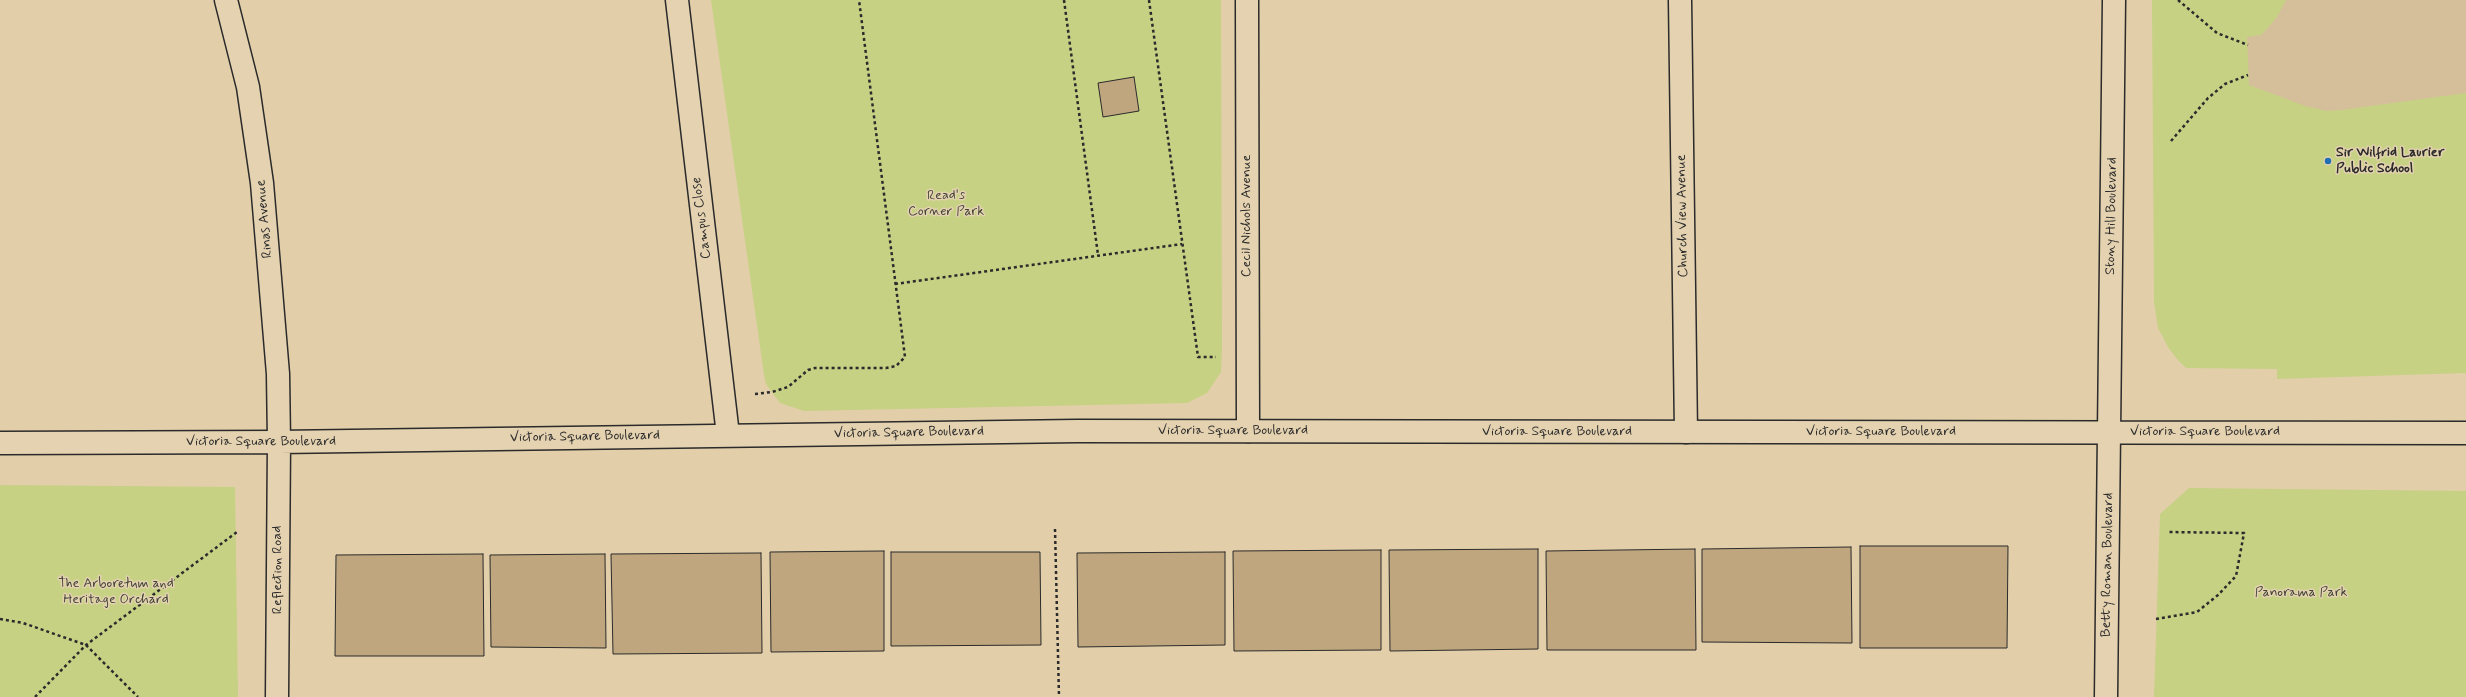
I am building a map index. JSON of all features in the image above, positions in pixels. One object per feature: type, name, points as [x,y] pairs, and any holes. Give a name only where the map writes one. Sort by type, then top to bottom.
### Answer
[{"type":"street","name":"Rinas Avenue","points":[[226,0],[248,87],[262,183],[278,374],[279,442]]},
{"type":"street","name":"Campus Close","points":[[677,0],[728,435]]},
{"type":"street","name":"Cecil Nichols Avenue","points":[[1247,0],[1248,431]]},
{"type":"street","name":"Church View Avenue","points":[[1680,0],[1686,432]]},
{"type":"street","name":"Stony Hill Boulevard","points":[[2109,432],[2114,0]]},
{"type":"street","name":"Victoria Square Boulevard","points":[[0,443],[279,442],[728,435],[1248,431],[2466,433]]},
{"type":"street","name":"Betty Roman Boulevard","points":[[2106,697],[2109,432]]},
{"type":"street","name":"Reflection Road","points":[[277,697],[279,442]]},
{"type":"path","points":[[724,397],[780,390],[815,368],[886,368],[900,364],[903,360],[905,352],[859,0]]},
{"type":"path","points":[[1064,0],[1098,256]]},
{"type":"path","points":[[1149,0],[1198,357],[1247,358]]},
{"type":"path","points":[[2178,0],[2217,33],[2248,44]]},
{"type":"path","points":[[2171,141],[2213,94],[2225,84],[2248,75]]},
{"type":"path","points":[[896,284],[1182,244]]},
{"type":"path","points":[[1055,529],[1059,697]]},
{"type":"path","points":[[35,697],[86,645],[238,532]]},
{"type":"path","points":[[2156,619],[2197,612],[2218,595],[2236,576],[2244,532],[2168,532]]},
{"type":"path","points":[[0,619],[23,623],[86,645],[138,697]]},
{"type":"shaded area","name":"Sir Wilfrid Laurier Public School","points":[[2187,0],[2466,0],[2466,290],[2292,294]]},
{"type":"green space","name":"Read's Corner Park","points":[[711,0],[1221,0],[1222,348],[1221,372],[1207,393],[1187,403],[804,411],[780,403],[766,384],[764,375]]},
{"type":"green space","points":[[2152,0],[2286,0],[2277,17],[2261,35],[2247,37],[2249,85],[2305,106],[2327,111],[2341,110],[2466,93],[2466,373],[2277,379],[2277,369],[2186,368],[2177,359],[2168,347],[2158,328],[2154,302]]},
{"type":"green space","name":"The Arboretum and Heritage Orchard","points":[[0,485],[235,487],[238,697],[0,697]]},
{"type":"green space","name":"Panorama Park","points":[[2189,488],[2466,491],[2466,697],[2154,697],[2160,514]]},
{"type":"building","points":[[1134,77],[1139,111],[1103,117],[1098,83]]},
{"type":"building","points":[[1860,546],[2008,546],[2007,648],[1860,648]]},
{"type":"building","points":[[1851,547],[1852,643],[1702,642],[1702,549]]},
{"type":"building","points":[[1538,549],[1538,649],[1390,651],[1389,550]]},
{"type":"building","points":[[1695,549],[1696,650],[1547,650],[1546,551]]},
{"type":"building","points":[[1381,550],[1381,650],[1234,651],[1233,551]]},
{"type":"building","points":[[884,551],[884,651],[771,652],[770,552]]},
{"type":"building","points":[[891,552],[1040,552],[1041,645],[891,646]]},
{"type":"building","points":[[1225,552],[1225,645],[1078,647],[1077,553]]},
{"type":"building","points":[[761,553],[762,653],[613,654],[611,554]]},
{"type":"building","points":[[483,554],[484,656],[335,656],[336,555]]},
{"type":"building","points":[[605,554],[606,648],[491,647],[490,555]]},
{"type":"place","name":"Sir Wilfrid Laurier Public School","points":[[2328,161]]}]
